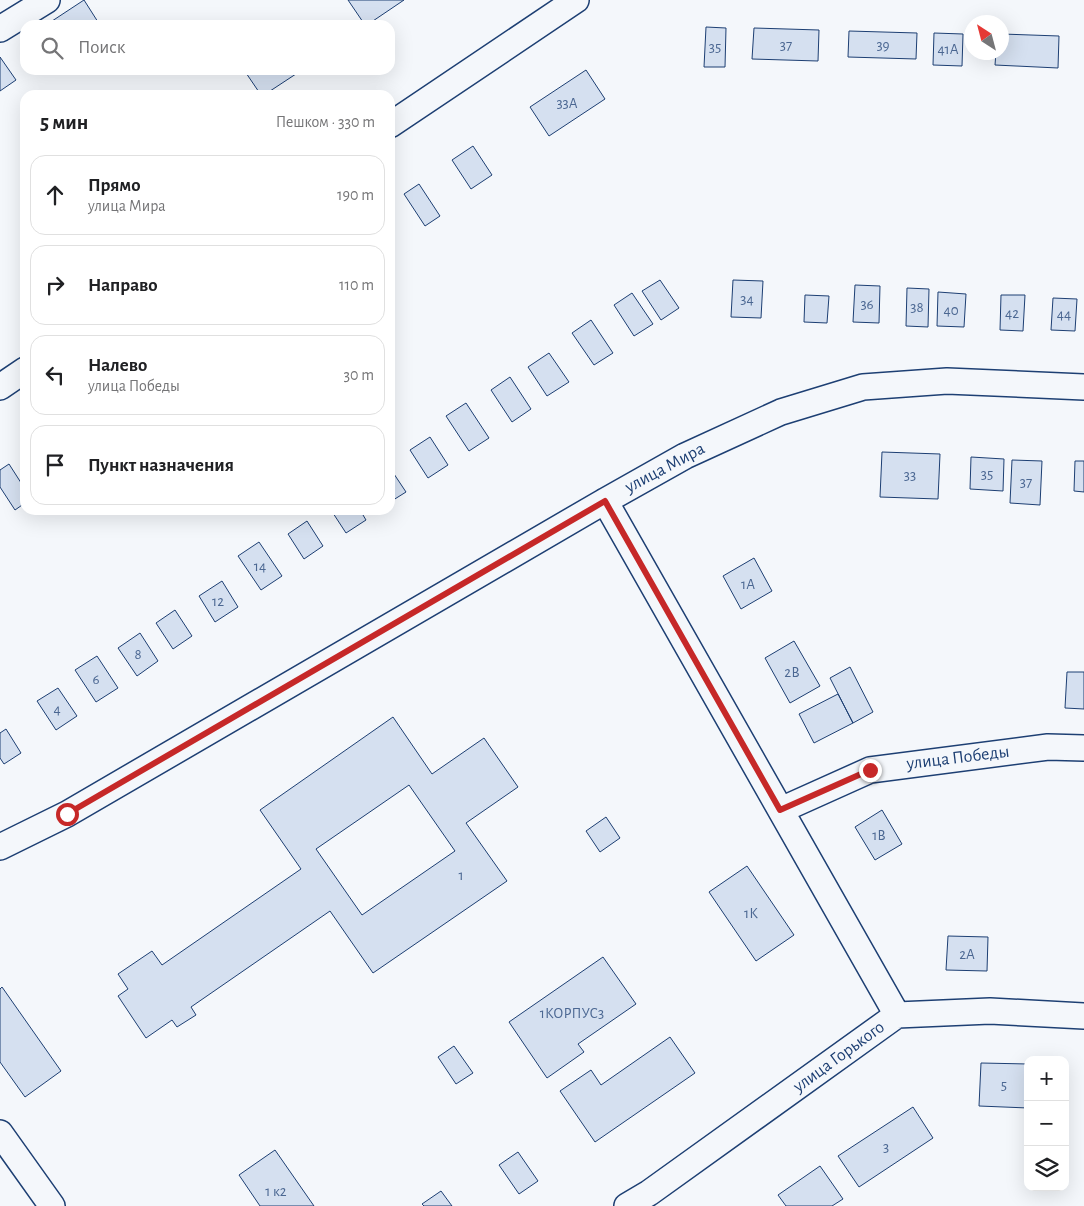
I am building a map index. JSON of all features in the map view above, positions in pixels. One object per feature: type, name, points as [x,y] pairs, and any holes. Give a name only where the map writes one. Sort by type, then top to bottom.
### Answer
[{"type":"street","points":[[0,29],[47,0]]},
{"type":"street","points":[[395,122],[576,0]]},
{"type":"street","points":[[0,387],[20,373]]},
{"type":"street","name":"улица Мира","points":[[0,847],[67,814],[605,501],[686,456],[781,412],[863,387],[947,381],[1084,387]]},
{"type":"street","points":[[605,501],[897,1015]]},
{"type":"street","name":"улица Победы","points":[[780,810],[870,770],[1048,747],[1084,748]]},
{"type":"street","name":"улица Горького","points":[[627,1206],[649,1193],[897,1015],[990,1011],[1084,1016]]},
{"type":"street","points":[[0,1133],[52,1206]]},
{"type":"building","points":[[84,0],[97,20],[54,20]]},
{"type":"building","points":[[348,0],[404,0],[374,20],[362,20]]},
{"type":"building","points":[[706,27],[726,28],[725,67],[704,67]]},
{"type":"building","points":[[754,28],[819,30],[818,61],[752,59]]},
{"type":"building","points":[[849,31],[917,33],[916,59],[848,57]]},
{"type":"building","points":[[934,33],[963,34],[962,66],[933,65]]},
{"type":"building","points":[[1009,34],[1059,36],[1058,68],[995,65],[995,60],[1009,60]]},
{"type":"building","points":[[0,57],[16,80],[0,91]]},
{"type":"building","points":[[586,70],[605,99],[549,136],[530,107]]},
{"type":"building","points":[[247,75],[294,75],[272,90],[258,90]]},
{"type":"building","points":[[473,146],[492,175],[471,189],[452,160]]},
{"type":"building","points":[[419,184],[440,216],[425,226],[404,194]]},
{"type":"building","points":[[660,280],[679,308],[661,320],[642,291]]},
{"type":"building","points":[[733,280],[763,281],[761,318],[731,317]]},
{"type":"building","points":[[855,285],[880,286],[879,323],[853,322]]},
{"type":"building","points":[[907,288],[929,289],[928,327],[906,326]]},
{"type":"building","points":[[938,292],[966,294],[964,327],[937,326]]},
{"type":"building","points":[[632,293],[653,324],[634,336],[614,305]]},
{"type":"building","points":[[805,295],[829,296],[827,323],[804,322]]},
{"type":"building","points":[[1001,295],[1025,295],[1023,331],[1000,330]]},
{"type":"building","points":[[1053,298],[1077,299],[1075,331],[1051,330]]},
{"type":"building","points":[[591,320],[613,353],[594,365],[572,333]]},
{"type":"building","points":[[549,353],[569,382],[547,396],[528,367]]},
{"type":"building","points":[[510,377],[531,409],[512,422],[491,390]]},
{"type":"building","points":[[466,403],[489,438],[469,451],[446,416]]},
{"type":"building","points":[[430,437],[448,465],[428,478],[410,450]]},
{"type":"building","points":[[882,452],[940,454],[938,499],[880,497]]},
{"type":"building","points":[[971,457],[1004,459],[1003,491],[970,489]]},
{"type":"building","points":[[1012,460],[1042,461],[1040,505],[1010,503]]},
{"type":"building","points":[[1075,461],[1084,461],[1084,492],[1074,491]]},
{"type":"building","points":[[9,464],[20,481],[20,506],[15,510],[0,487],[0,470]]},
{"type":"building","points":[[395,476],[406,492],[395,499]]},
{"type":"building","points":[[334,515],[363,515],[366,520],[346,533]]},
{"type":"building","points":[[307,521],[323,546],[304,559],[288,534]]},
{"type":"building","points":[[259,542],[282,576],[261,590],[238,556]]},
{"type":"building","points":[[754,558],[772,591],[741,609],[723,576]]},
{"type":"building","points":[[222,581],[238,607],[215,622],[199,596]]},
{"type":"building","points":[[175,610],[192,636],[173,649],[156,623]]},
{"type":"building","points":[[140,633],[158,661],[137,676],[118,648]]},
{"type":"building","points":[[794,641],[820,686],[790,703],[765,658]]},
{"type":"building","points":[[97,656],[118,688],[96,702],[75,670]]},
{"type":"building","points":[[850,667],[873,712],[853,723],[830,678]]},
{"type":"building","points":[[1067,672],[1084,672],[1084,709],[1065,708]]},
{"type":"building","points":[[58,688],[77,716],[56,730],[37,701]]},
{"type":"building","points":[[838,694],[853,723],[814,743],[799,714]]},
{"type":"building","points":[[393,717],[432,774],[484,738],[518,787],[466,823],[507,881],[373,973],[330,911],[191,1007],[196,1015],[177,1027],[172,1020],[146,1038],[118,996],[128,989],[118,974],[152,951],[162,965],[301,869],[260,810]],"holes":[[[409,785],[455,851],[362,915],[316,849]]]},
{"type":"building","points":[[6,729],[21,753],[4,764],[0,758],[0,733]]},
{"type":"building","points":[[882,810],[902,844],[875,860],[855,827]]},
{"type":"building","points":[[606,817],[620,838],[600,852],[586,831]]},
{"type":"building","points":[[747,866],[794,935],[756,961],[709,892]]},
{"type":"building","points":[[948,936],[988,937],[987,971],[946,970]]},
{"type":"building","points":[[603,957],[636,1004],[578,1044],[584,1052],[547,1078],[509,1022]]},
{"type":"building","points":[[2,987],[61,1071],[25,1097],[0,1062],[0,989]]},
{"type":"building","points":[[670,1037],[695,1073],[595,1142],[560,1091],[591,1070],[601,1085]]},
{"type":"building","points":[[454,1046],[473,1073],[456,1084],[438,1057]]},
{"type":"building","points":[[981,1063],[1024,1064],[1024,1108],[979,1106]]},
{"type":"building","points":[[913,1107],[933,1138],[859,1187],[838,1156]]},
{"type":"building","points":[[275,1150],[314,1206],[260,1206],[239,1175]]},
{"type":"building","points":[[518,1152],[538,1181],[519,1194],[499,1165]]},
{"type":"building","points":[[820,1166],[843,1199],[832,1206],[786,1206],[778,1195]]},
{"type":"building","points":[[441,1191],[452,1206],[424,1206],[422,1204]]},
{"type":"route","points":[[67,814],[605,501],[780,810],[870,770]]}]
